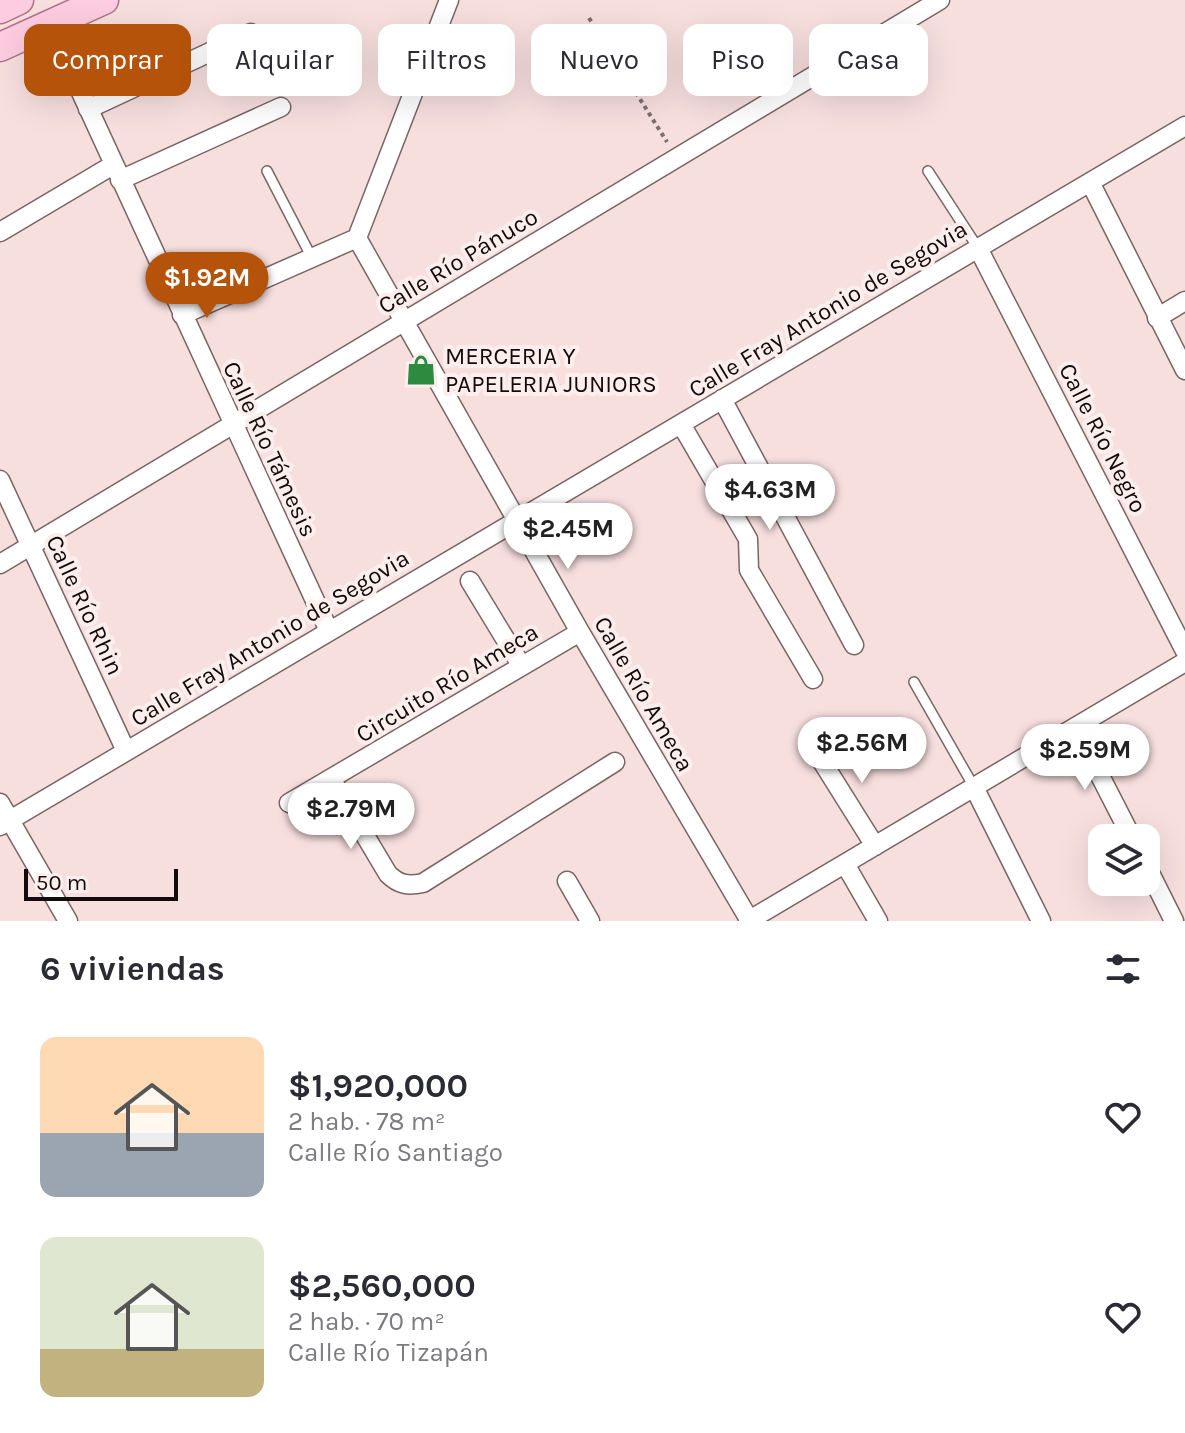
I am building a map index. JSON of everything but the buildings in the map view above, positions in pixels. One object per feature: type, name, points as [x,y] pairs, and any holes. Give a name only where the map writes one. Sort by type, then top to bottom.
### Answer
[{"type":"main road","points":[[0,9],[19,0]]},
{"type":"main road","points":[[52,24],[104,0]]},
{"type":"main road","points":[[0,47],[24,36]]},
{"type":"street","points":[[182,315],[357,238],[449,0]]},
{"type":"street","name":"Calle Río Pánuco","points":[[0,564],[940,0]]},
{"type":"street","points":[[88,109],[207,54]]},
{"type":"street","name":"Calle Río Támesis","points":[[82,96],[329,631]]},
{"type":"street","points":[[0,232],[117,172],[281,107]]},
{"type":"street","name":"Calle Fray Antonio de Segovia","points":[[5,823],[1185,126]]},
{"type":"street","points":[[1090,182],[1185,370]]},
{"type":"street","name":"Calle Río Ameca","points":[[357,238],[406,320],[516,521],[749,921]]},
{"type":"street","name":"Calle Río Negro","points":[[978,248],[1185,651]]},
{"type":"street","points":[[1157,318],[1185,301]]},
{"type":"street","points":[[722,399],[854,645]]},
{"type":"street","points":[[681,424],[748,539],[749,570],[813,679]]},
{"type":"street","name":"Calle Río Rhin","points":[[0,480],[126,751]]},
{"type":"street","points":[[470,581],[521,665]]},
{"type":"street","name":"Circuito Río Ameca","points":[[289,803],[580,632]]},
{"type":"street","points":[[749,921],[1185,662]]},
{"type":"street","points":[[1075,727],[1125,824]]},
{"type":"street","points":[[813,747],[875,846]]},
{"type":"street","points":[[332,780],[388,874],[402,884],[413,885],[423,883],[615,762]]},
{"type":"street","points":[[974,787],[1041,921]]},
{"type":"street","points":[[0,803],[5,823],[68,921]]},
{"type":"street","points":[[845,864],[878,921]]},
{"type":"street","points":[[567,881],[590,921]]},
{"type":"street","points":[[1160,893],[1174,921]]},
{"type":"lane","points":[[267,171],[312,258]]},
{"type":"lane","points":[[928,171],[978,248]]},
{"type":"lane","points":[[914,682],[974,787]]},
{"type":"path","points":[[589,18],[677,158]]},
{"type":"place","name":"MERCERIA Y PAPELERIA JUNIORS","points":[[421,370]]}]
